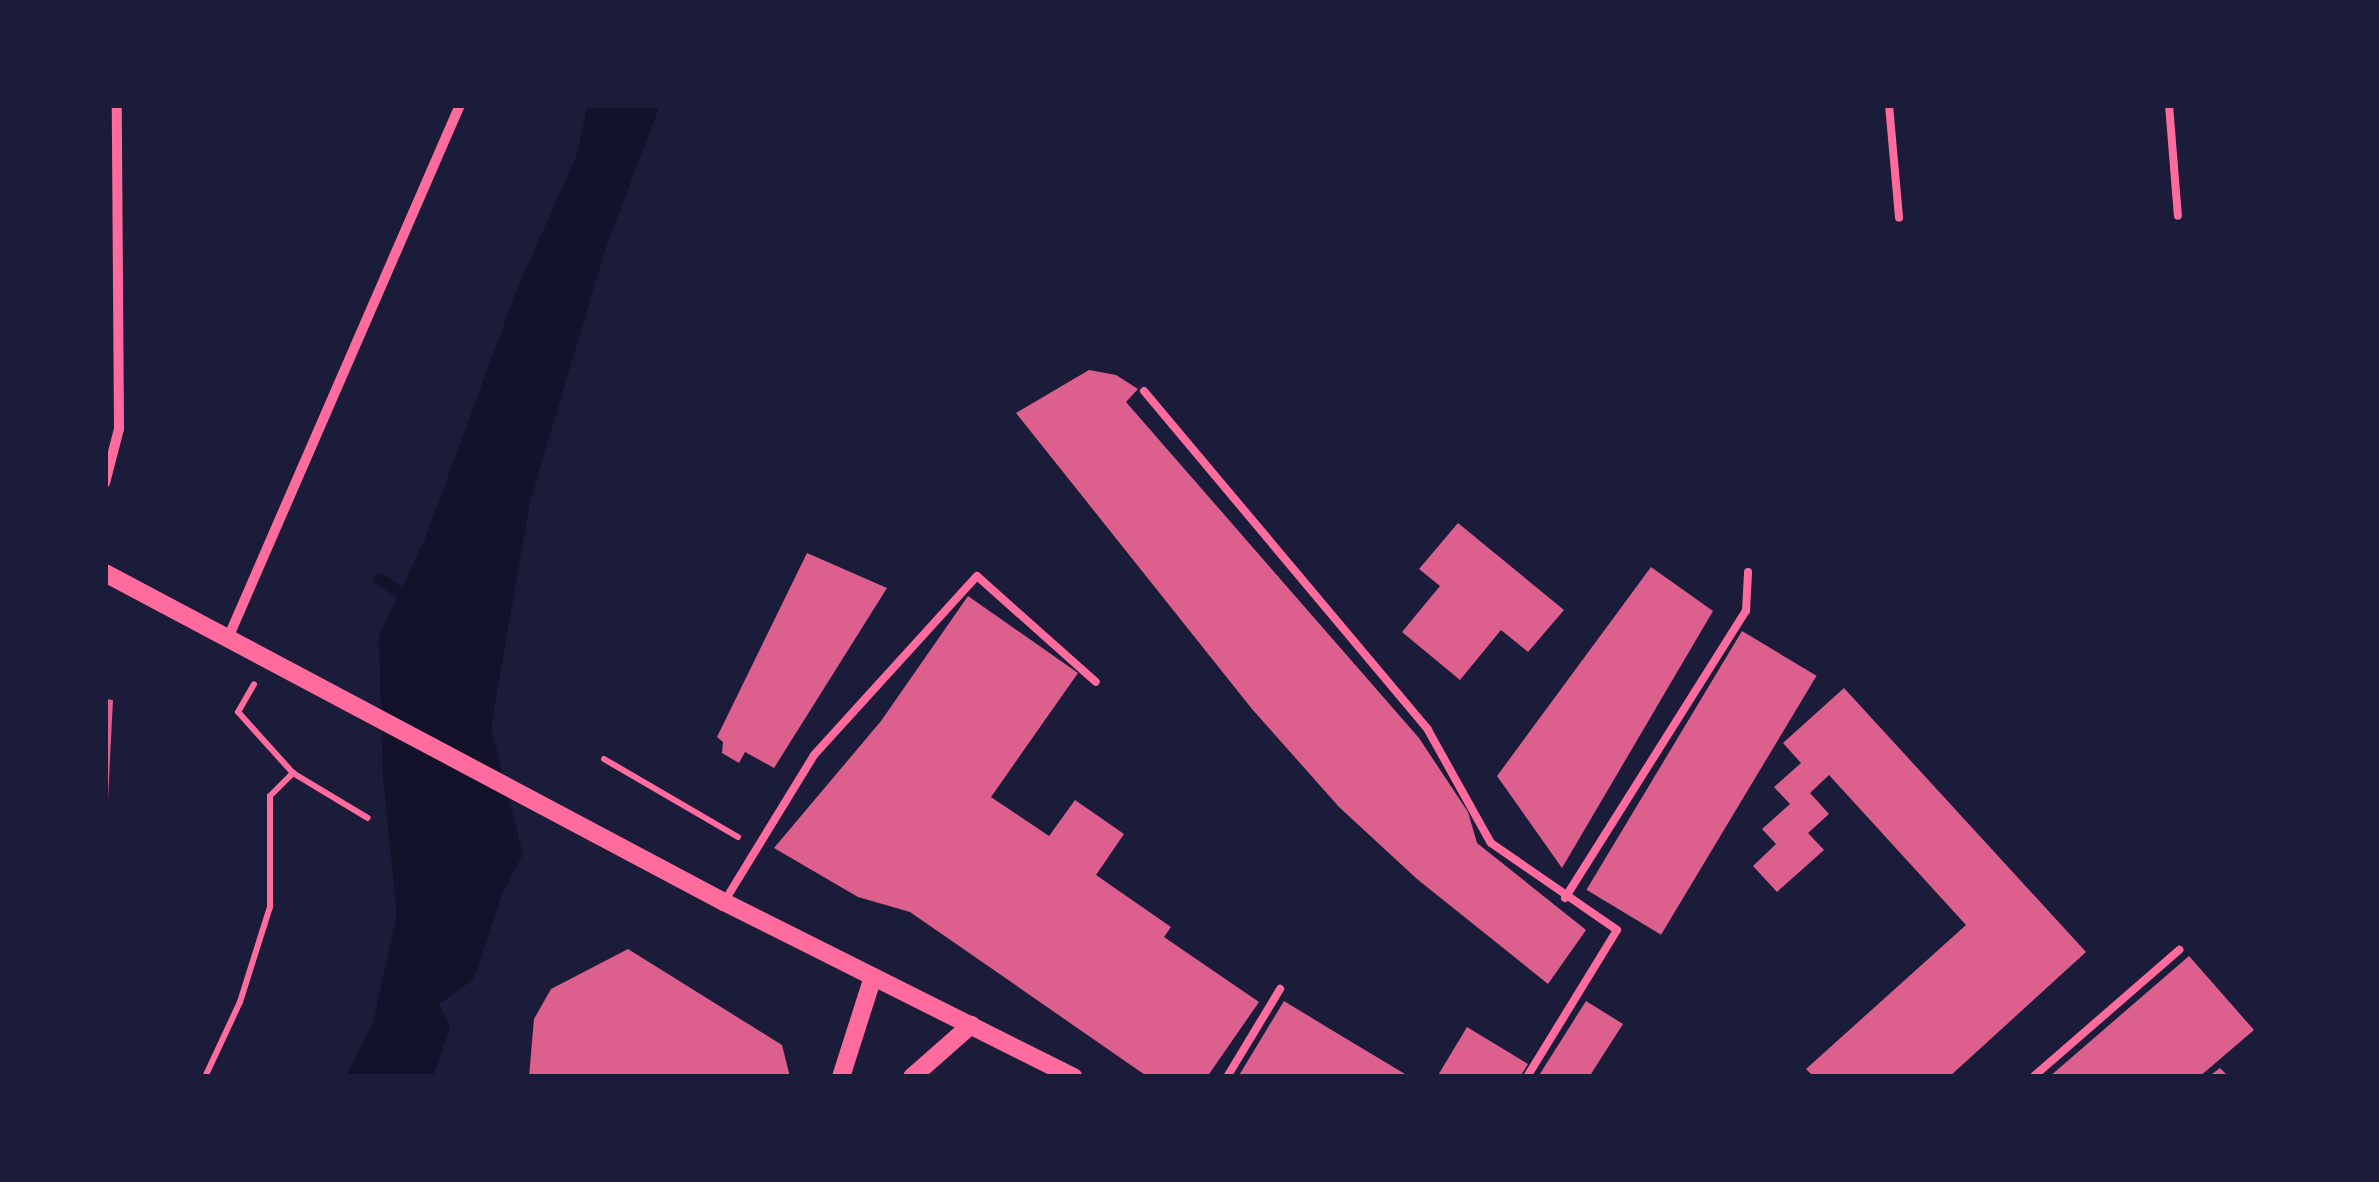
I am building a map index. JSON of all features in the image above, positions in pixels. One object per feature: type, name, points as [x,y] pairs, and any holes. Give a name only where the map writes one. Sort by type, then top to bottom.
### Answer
[{"type":"street","points":[[105,483],[119,429],[117,105]]},
{"type":"street","points":[[228,638],[460,105]]},
{"type":"street","points":[[105,572],[724,902],[1074,1077]]},
{"type":"street","points":[[841,1077],[872,977]]},
{"type":"street","points":[[912,1077],[971,1026]]},
{"type":"lane","points":[[1889,105],[1899,218]]},
{"type":"lane","points":[[2169,105],[2178,216]]},
{"type":"lane","points":[[1144,391],[1428,730],[1492,843],[1617,930],[1527,1077]]},
{"type":"lane","points":[[1566,898],[1746,611],[1748,572]]},
{"type":"lane","points":[[724,902],[814,755],[977,576],[1096,682]]},
{"type":"lane","points":[[2033,1077],[2178,950]]},
{"type":"lane","points":[[1227,1077],[1280,988]]},
{"type":"path","points":[[268,660],[238,712],[292,773],[368,818]]},
{"type":"path","points":[[604,759],[756,848]]},
{"type":"path","points":[[205,1077],[240,1002],[270,907],[270,796],[292,773]]},
{"type":"shaded area","points":[[588,105],[660,105],[605,250],[530,502],[491,727],[523,854],[502,894],[474,979],[439,1004],[450,1027],[433,1077],[345,1077],[373,1023],[397,914],[383,777],[379,636],[425,539],[517,289],[576,157]]},
{"type":"building","points":[[1089,370],[1116,375],[1138,389],[1126,402],[1419,738],[1468,812],[1477,843],[1586,930],[1548,984],[1417,879],[1339,807],[1252,709],[1016,413]]},
{"type":"building","points":[[1458,523],[1564,610],[1528,652],[1501,630],[1460,680],[1402,632],[1440,586],[1419,569]]},
{"type":"building","points":[[807,553],[887,588],[774,768],[745,752],[739,763],[722,753],[723,742],[717,737]]},
{"type":"building","points":[[1651,567],[1713,611],[1562,868],[1497,776]]},
{"type":"building","points":[[968,596],[1078,673],[991,797],[1049,836],[1075,800],[1124,834],[1096,875],[1171,927],[1164,937],[1259,1002],[1207,1077],[1148,1077],[910,912],[858,897],[774,848],[881,721]]},
{"type":"building","points":[[1742,631],[1817,676],[1661,935],[1586,890]]},
{"type":"building","points":[[1844,688],[2086,952],[1949,1077],[1814,1077],[1806,1069],[1966,925],[1829,775],[1810,793],[1829,814],[1808,833],[1824,850],[1777,892],[1753,866],[1776,844],[1762,829],[1790,804],[1774,787],[1801,763],[1783,743]]},
{"type":"building","points":[[105,699],[113,700],[108,799],[105,799]]},
{"type":"building","points":[[628,949],[782,1045],[790,1077],[529,1077],[534,1019],[551,989]]},
{"type":"building","points":[[2189,956],[2254,1030],[2199,1077],[2049,1077]]},
{"type":"building","points":[[1284,1001],[1330,1029],[1410,1077],[1238,1077]]},
{"type":"building","points":[[1586,1001],[1623,1024],[1589,1077],[1538,1077]]},
{"type":"building","points":[[1467,1027],[1528,1064],[1520,1077],[1437,1077]]},
{"type":"building","points":[[2220,1068],[2229,1077],[2208,1077]]},
{"type":"waterway","points":[[380,579],[411,600]]}]
